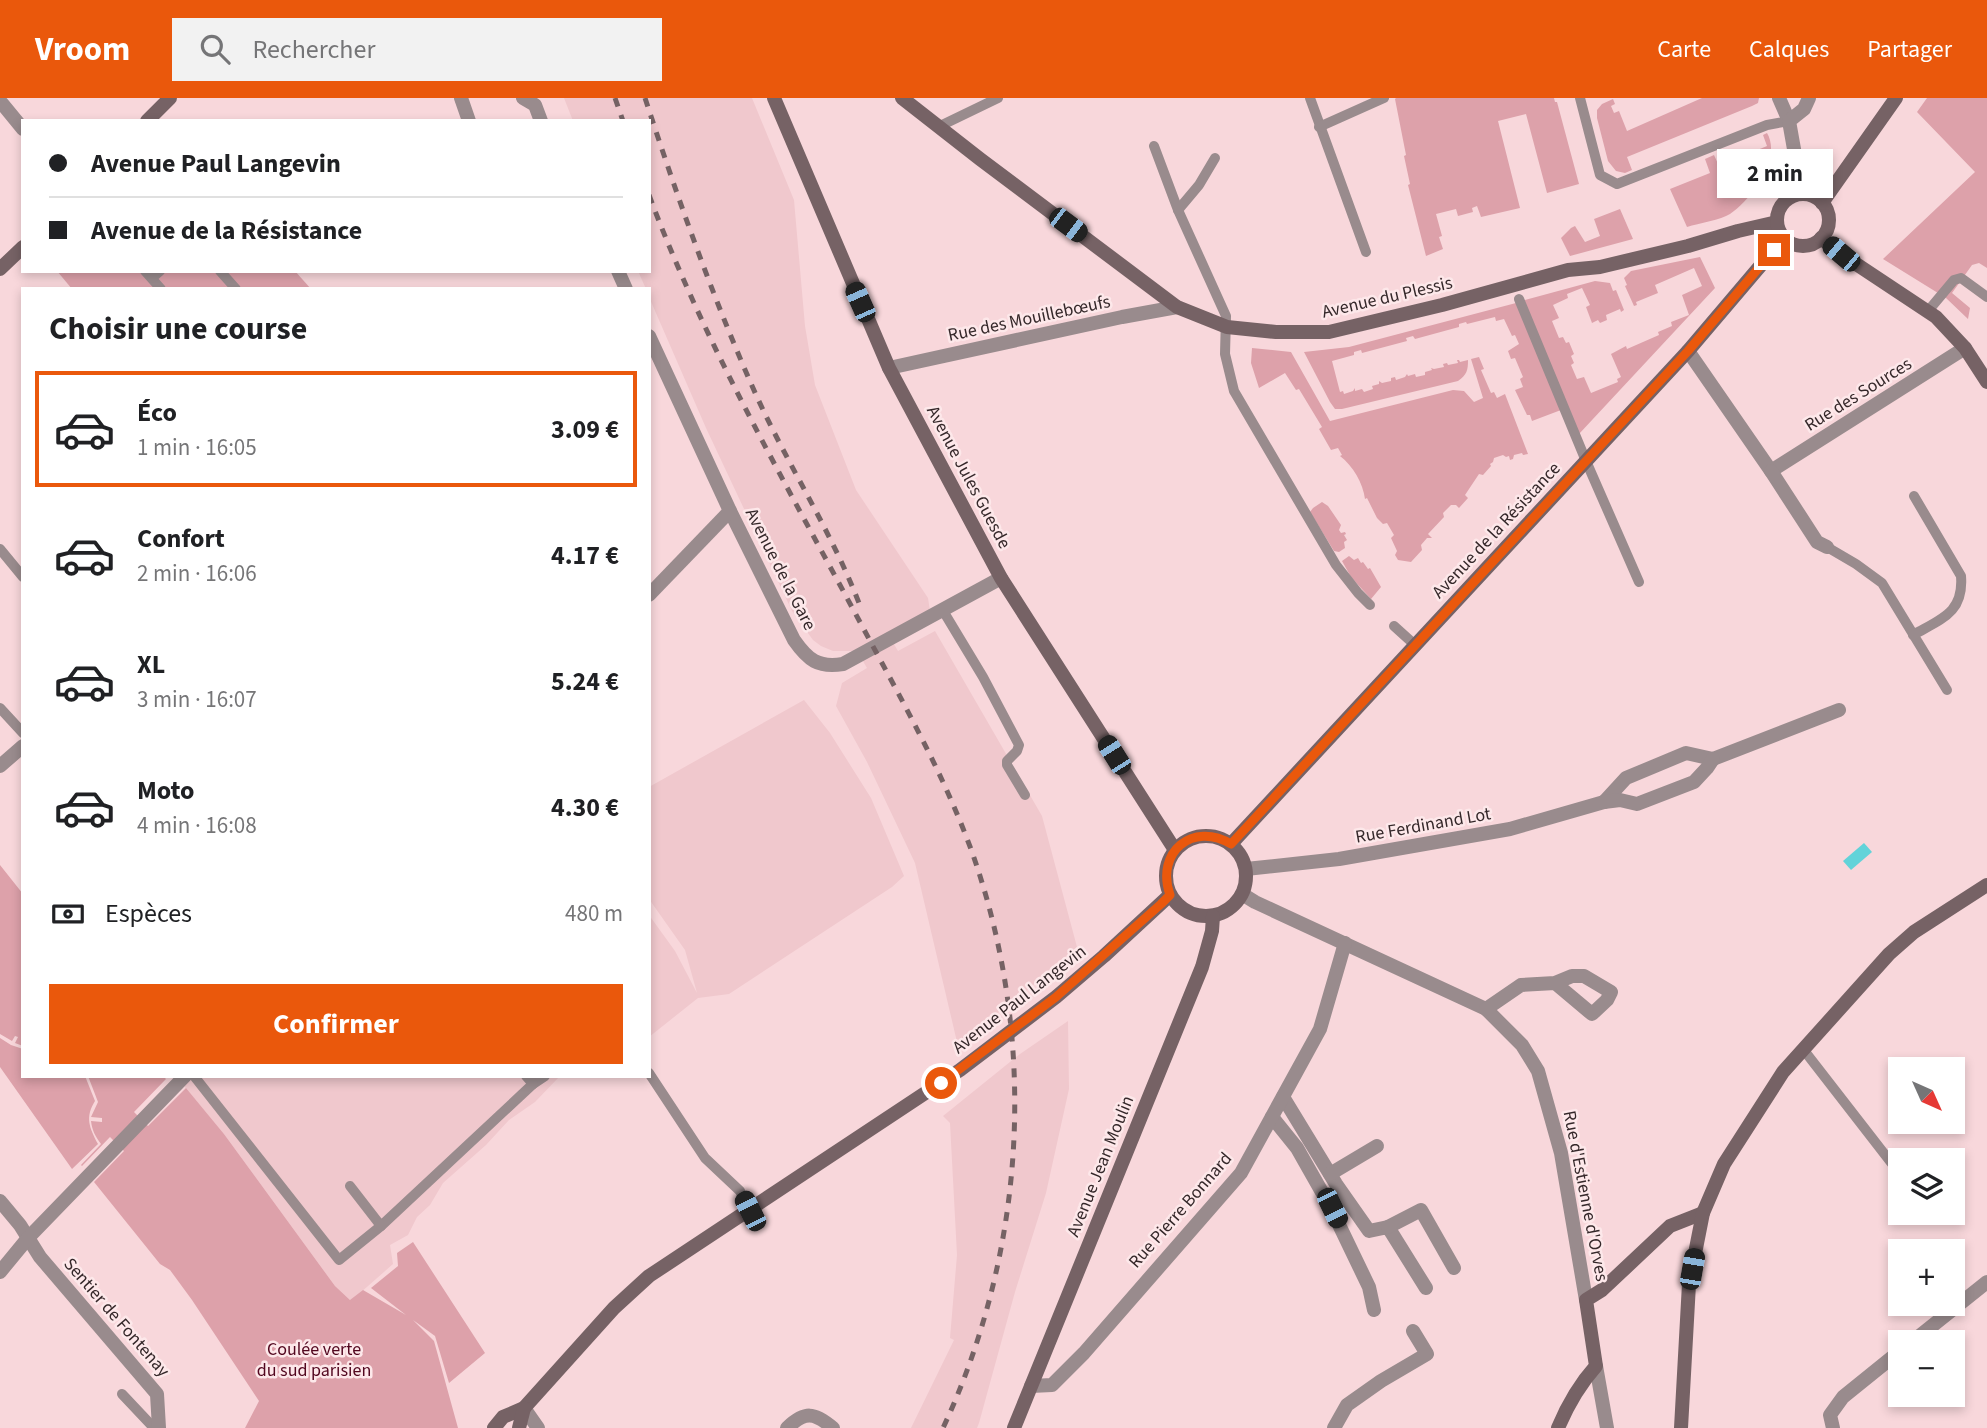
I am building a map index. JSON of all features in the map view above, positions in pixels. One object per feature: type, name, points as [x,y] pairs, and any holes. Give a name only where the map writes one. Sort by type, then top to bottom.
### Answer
[{"type":"main road","points":[[149,119],[170,98]]},
{"type":"main road","name":"Avenue Jules Guesde","points":[[774,98],[889,368],[1001,578],[1175,850]]},
{"type":"main road","name":"Avenue du Plessis","points":[[902,98],[1177,307],[1227,327],[1276,332],[1329,332],[1442,305],[1568,270],[1600,267],[1777,222]]},
{"type":"main road","points":[[1822,203],[1896,98]]},
{"type":"main road","points":[[1802,194],[1817,198],[1822,203],[1827,209],[1828,225],[1821,238],[1807,246],[1799,246],[1784,239],[1779,231],[1777,214],[1786,200],[1802,194]]},
{"type":"main road","points":[[1821,238],[1936,317],[1965,348],[1987,382]]},
{"type":"main road","name":"Avenue de la Résistance","points":[[1231,844],[1688,351],[1784,239]]},
{"type":"main road","points":[[0,270],[21,249]]},
{"type":"main road","points":[[1196,837],[1221,838],[1231,844],[1238,852],[1247,878],[1242,894],[1235,904],[1225,912],[1213,916],[1200,916],[1178,905],[1170,895],[1166,883],[1169,860],[1175,850],[1196,837]]},
{"type":"main road","points":[[1681,1428],[1689,1284],[1703,1213],[1724,1164],[1783,1072],[1889,954],[1914,932],[1987,885]]},
{"type":"main road","name":"Avenue Paul Langevin","points":[[494,1428],[503,1417],[524,1408],[614,1308],[649,1276],[971,1062],[1056,997],[1170,895]]},
{"type":"main road","name":"Avenue Jean Moulin","points":[[1014,1428],[1202,967],[1212,932],[1213,916]]},
{"type":"main road","points":[[1586,1300],[1602,1290],[1670,1226],[1703,1213]]},
{"type":"main road","name":"Rue d'Estienne d'Orves","points":[[1586,1300],[1596,1366]]},
{"type":"main road","points":[[1558,1428],[1568,1403],[1596,1366]]},
{"type":"main road","points":[[520,1428],[524,1408]]},
{"type":"street","points":[[461,98],[468,119]]},
{"type":"street","points":[[1779,98],[1789,121],[1802,194]]},
{"type":"street","points":[[1789,121],[1804,110],[1809,98]]},
{"type":"street","points":[[0,101],[21,127]]},
{"type":"street","points":[[531,101],[540,119]]},
{"type":"street","name":"Rue des Mouillebœufs","points":[[889,368],[1177,307]]},
{"type":"street","name":"Avenue de la Gare","points":[[651,340],[730,511],[794,640],[803,653],[815,662],[828,666],[843,664],[1001,578]]},
{"type":"street","name":"Rue des Sources","points":[[1771,471],[1965,348]]},
{"type":"street","points":[[1688,351],[1817,542],[1827,547]]},
{"type":"street","points":[[651,593],[730,511]]},
{"type":"street","name":"Rue Ferdinand Lot","points":[[1246,870],[1339,859],[1510,829],[1604,802],[1620,800],[1637,804],[1694,782],[1713,759],[1839,710]]},
{"type":"street","points":[[0,766],[21,748]]},
{"type":"street","name":"Rue Ferdinand Lot","points":[[1604,802],[1626,778],[1686,753],[1713,759]]},
{"type":"street","name":"Rue d'Estienne d'Orves","points":[[1242,894],[1486,1009],[1522,1045],[1538,1071],[1561,1153],[1586,1300]]},
{"type":"street","name":"Rue Pierre Bonnard","points":[[1031,1386],[1052,1385],[1084,1353],[1241,1173],[1320,1028],[1345,943]]},
{"type":"street","points":[[1486,1009],[1521,985],[1555,983]]},
{"type":"street","points":[[0,1272],[28,1238],[183,1078]]},
{"type":"street","points":[[1283,1097],[1369,1231],[1388,1227],[1421,1210],[1454,1268]]},
{"type":"street","points":[[1272,1117],[1297,1148],[1332,1208],[1369,1287],[1374,1310]]},
{"type":"street","points":[[1330,1174],[1377,1146]]},
{"type":"street","name":"Sentier de Fontenay","points":[[0,1201],[40,1257],[157,1394],[157,1428]]},
{"type":"street","points":[[1388,1227],[1426,1288]]},
{"type":"street","points":[[1927,1330],[1987,1282]]},
{"type":"street","points":[[1335,1428],[1347,1405],[1427,1354],[1413,1331]]},
{"type":"street","points":[[1833,1428],[1830,1415],[1843,1397],[1888,1361]]},
{"type":"street","name":"Rue d'Estienne d'Orves","points":[[1596,1366],[1606,1428]]},
{"type":"street","points":[[524,1408],[538,1428]]},
{"type":"street","points":[[790,1425],[800,1417],[815,1415],[833,1428]]},
{"type":"lane","points":[[940,127],[998,98]]},
{"type":"lane","points":[[1310,98],[1366,251]]},
{"type":"lane","points":[[1320,127],[1384,98]]},
{"type":"lane","points":[[1580,98],[1600,175],[1617,184],[1767,125],[1789,121]]},
{"type":"lane","points":[[1154,146],[1178,210],[1226,316],[1225,354],[1234,391],[1336,565],[1370,604]]},
{"type":"lane","points":[[1178,210],[1199,185],[1215,159]]},
{"type":"lane","points":[[222,273],[234,287]]},
{"type":"lane","points":[[1928,312],[1954,280],[1961,278],[1987,297]]},
{"type":"lane","points":[[1519,299],[1639,582]]},
{"type":"lane","points":[[1913,635],[1949,615],[1961,596],[1962,589],[1961,576],[1914,496]]},
{"type":"lane","points":[[1827,547],[1882,583],[1947,690]]},
{"type":"lane","points":[[0,549],[21,575]]},
{"type":"lane","points":[[942,609],[1019,745],[1007,765],[1025,795]]},
{"type":"lane","points":[[1394,626],[1415,645]]},
{"type":"lane","points":[[0,708],[21,731]]},
{"type":"lane","points":[[1803,1049],[1888,1159]]},
{"type":"lane","points":[[651,1076],[705,1158],[740,1191],[750,1211]]},
{"type":"lane","points":[[196,1078],[339,1260],[381,1226],[530,1080]]},
{"type":"lane","points":[[350,1186],[381,1226]]},
{"type":"lane","points":[[122,1394],[157,1428]]},
{"type":"shaded area","points":[[564,98],[752,98],[794,200],[805,326],[815,385],[856,490],[928,598],[930,611],[888,634],[898,651],[935,631],[1042,816],[1077,947],[1016,1000],[957,1042],[915,863],[867,762],[836,706],[842,683],[867,668],[857,651],[833,651],[813,640],[792,611],[706,428],[651,302],[651,287],[645,287],[639,273],[651,273],[651,119],[572,119]]},
{"type":"shaded area","points":[[804,700],[830,733],[871,798],[904,876],[892,887],[729,994],[698,998],[651,1035],[651,918],[675,951],[697,993],[685,950],[651,902],[651,786]]},
{"type":"shaded area","points":[[1068,1021],[1069,1089],[1046,1193],[979,1423],[977,1428],[911,1428],[954,1340],[950,1338],[957,1255],[950,1123],[943,1116],[1020,1054]]},
{"type":"shaded area","points":[[183,1078],[558,1078],[535,1102],[509,1120],[486,1145],[443,1183],[430,1205],[417,1217],[408,1235],[390,1245],[393,1264],[351,1301],[335,1286],[224,1134],[180,1081]]},
{"type":"green space","points":[[1396,98],[1554,98],[1579,184],[1547,193],[1526,114],[1498,121],[1520,208],[1481,217],[1477,206],[1472,208],[1473,212],[1458,216],[1456,209],[1436,214],[1443,249],[1426,256],[1408,185],[1406,155]]},
{"type":"green space","points":[[1702,98],[1759,98],[1758,103],[1752,106],[1627,157],[1632,170],[1625,173],[1616,171],[1608,161],[1597,118],[1597,110],[1602,104],[1613,99],[1615,104],[1611,106],[1614,113],[1619,111],[1627,131]]},
{"type":"green space","points":[[1927,98],[1987,98],[1987,268],[1979,263],[1972,265],[1952,293],[1970,308],[1968,319],[1946,298],[1883,259],[1975,172],[1917,112]]},
{"type":"green space","points":[[1767,133],[1771,143],[1768,166],[1747,199],[1726,216],[1687,227],[1670,189],[1710,173],[1705,159],[1714,155],[1719,166],[1767,146],[1763,135]]},
{"type":"green space","points":[[1620,209],[1633,239],[1570,256],[1561,238],[1571,228],[1575,226],[1585,242],[1600,236],[1594,219]]},
{"type":"green space","points":[[1700,257],[1715,288],[1579,434],[1521,301],[1595,281],[1610,283],[1613,291],[1616,290],[1624,310],[1606,315],[1607,320],[1600,323],[1598,320],[1592,323],[1586,307],[1590,305],[1582,288],[1567,294],[1568,298],[1553,305],[1559,318],[1552,321],[1559,338],[1563,337],[1566,343],[1569,342],[1574,354],[1571,356],[1574,363],[1571,365],[1577,379],[1584,377],[1591,393],[1618,382],[1617,379],[1621,377],[1611,354],[1659,335],[1658,332],[1672,326],[1671,322],[1689,315],[1682,295],[1702,286],[1694,268],[1655,285],[1658,293],[1636,302],[1637,305],[1634,306],[1624,278],[1631,271]]},
{"type":"green space","points":[[59,273],[297,273],[309,287],[70,287]]},
{"type":"green space","points":[[1516,303],[1561,410],[1532,421],[1515,390],[1523,387],[1520,379],[1523,377],[1515,358],[1511,359],[1508,351],[1519,344],[1504,319],[1496,321],[1495,317],[1467,324],[1466,322],[1459,324],[1459,327],[1415,339],[1413,336],[1406,338],[1407,341],[1362,353],[1361,350],[1354,352],[1354,355],[1332,361],[1340,392],[1343,391],[1344,394],[1355,388],[1355,391],[1362,389],[1364,392],[1373,389],[1372,386],[1379,384],[1379,381],[1391,381],[1391,378],[1395,377],[1396,380],[1407,374],[1415,374],[1416,377],[1425,375],[1431,368],[1458,363],[1457,360],[1468,360],[1466,372],[1458,381],[1342,409],[1335,409],[1330,402],[1304,352],[1349,347]]},
{"type":"green space","points":[[1252,348],[1291,352],[1330,421],[1453,390],[1464,391],[1474,402],[1483,398],[1471,359],[1479,357],[1484,369],[1481,370],[1491,393],[1494,392],[1497,398],[1505,394],[1528,454],[1514,455],[1510,460],[1509,456],[1503,455],[1494,458],[1483,475],[1479,474],[1465,495],[1468,498],[1459,508],[1451,505],[1443,513],[1444,517],[1428,534],[1432,538],[1427,538],[1421,545],[1422,550],[1411,562],[1398,560],[1391,538],[1394,535],[1387,523],[1383,524],[1377,518],[1367,498],[1365,499],[1357,475],[1340,456],[1342,455],[1338,448],[1331,450],[1319,429],[1322,427],[1299,389],[1296,390],[1285,373],[1259,388],[1251,363]]},
{"type":"green space","points":[[1322,502],[1341,525],[1341,533],[1346,534],[1345,548],[1339,552],[1334,551],[1310,512]]},
{"type":"green space","points":[[1349,556],[1354,560],[1358,558],[1370,568],[1381,587],[1371,599],[1351,577],[1342,561]]},
{"type":"green space","points":[[0,865],[21,891],[21,1045],[15,1043],[18,1037],[15,1036],[12,1041],[0,1034]]},
{"type":"green space","points":[[0,1038],[21,1048],[21,1078],[86,1078],[95,1101],[89,1122],[98,1144],[72,1169],[0,1067]]},
{"type":"green space","name":"Coulée verte du sud parisien","points":[[89,1078],[165,1078],[134,1112],[148,1126],[186,1088],[224,1134],[335,1286],[350,1300],[363,1290],[406,1315],[371,1288],[398,1266],[397,1253],[413,1242],[485,1353],[449,1383],[435,1336],[413,1320],[434,1341],[458,1428],[245,1428],[259,1401],[170,1270],[160,1264],[94,1182],[124,1151],[110,1137],[81,1165],[101,1144],[91,1121],[102,1122],[102,1118],[91,1117],[98,1102]]},
{"type":"water","points":[[1864,843],[1872,852],[1851,870],[1843,861]]},
{"type":"railway","points":[[615,98],[622,119]]},
{"type":"railway","points":[[645,98],[695,244],[738,352],[766,415],[835,548],[859,603]]},
{"type":"railway","points":[[651,200],[695,306],[721,360],[935,764],[972,852],[993,923],[1007,996],[1014,1069],[1014,1143],[1006,1216],[992,1288],[971,1359],[943,1428]]},
{"type":"route","points":[[941,1083],[1056,997],[1161,904],[1170,895],[1166,871],[1175,850],[1196,837],[1221,838],[1231,844],[1249,827],[1688,351],[1774,250]]}]
